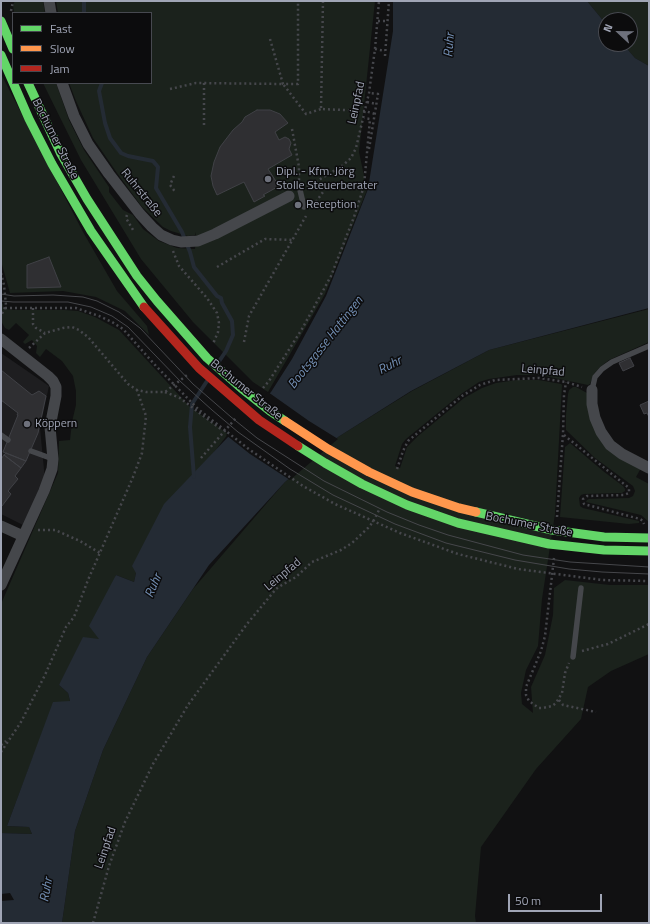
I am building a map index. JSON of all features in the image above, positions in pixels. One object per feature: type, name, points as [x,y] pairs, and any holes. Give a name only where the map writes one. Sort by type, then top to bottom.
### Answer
[{"type":"main road","points":[[1,21],[12,47]]},
{"type":"main road","name":"Bochumer Straße","points":[[1,55],[12,80]]},
{"type":"main road","name":"Bochumer Straße","points":[[14,84],[29,119],[77,209],[127,284],[150,315],[199,368],[259,420],[312,455],[362,484],[407,505],[458,523],[525,539],[572,546],[604,550],[649,551]]},
{"type":"main road","name":"Bochumer Straße","points":[[28,84],[61,154],[114,243],[157,301],[188,337],[225,375],[270,411],[322,446],[369,472],[412,492],[459,508],[530,526],[573,533],[604,537],[649,538]]},
{"type":"street","points":[[49,1],[51,12]]},
{"type":"street","name":"Ruhrstraße","points":[[62,84],[74,116],[88,144],[122,191],[152,228],[161,235],[172,240],[186,242],[198,241],[215,234],[289,196]]},
{"type":"street","points":[[1,339],[48,376],[56,387],[56,396],[50,427],[53,459],[52,469],[1,585]]},
{"type":"street","points":[[592,390],[592,404],[595,418],[601,432],[610,445],[622,454],[649,468]]},
{"type":"street","points":[[1,526],[24,533]]},
{"type":"lane","points":[[300,190],[304,207]]},
{"type":"lane","points":[[592,390],[595,377],[602,369],[612,362],[649,346]]},
{"type":"lane","points":[[1,435],[8,440]]},
{"type":"lane","points":[[30,451],[53,459]]},
{"type":"lane","points":[[573,657],[581,588]]},
{"type":"path","points":[[170,89],[196,83],[298,84],[298,1]]},
{"type":"path","points":[[321,109],[323,1]]},
{"type":"path","name":"Leinpfad","points":[[300,190],[342,166],[351,158],[356,148],[369,93],[375,49],[379,1]]},
{"type":"path","points":[[385,56],[389,1]]},
{"type":"path","points":[[378,21],[388,21]]},
{"type":"path","points":[[270,39],[283,84],[306,114],[321,109],[365,111],[374,114]]},
{"type":"path","points":[[375,49],[385,51]]},
{"type":"path","points":[[204,83],[204,125]]},
{"type":"path","points":[[365,170],[378,94],[369,93]]},
{"type":"path","points":[[367,102],[376,104]]},
{"type":"path","points":[[258,393],[269,382],[302,329],[331,276],[364,186],[370,119],[364,118]]},
{"type":"path","points":[[292,129],[299,167],[300,190]]},
{"type":"path","points":[[174,176],[170,185],[176,193]]},
{"type":"path","points":[[244,342],[249,316],[307,214],[323,192]]},
{"type":"path","points":[[304,207],[307,214]]},
{"type":"path","points":[[126,218],[133,230]]},
{"type":"path","points":[[217,267],[265,239],[292,240]]},
{"type":"path","points":[[1,274],[5,308],[1,316]]},
{"type":"path","points":[[5,308],[76,308],[112,322],[123,329],[156,366],[198,408],[250,450],[303,486],[335,504],[400,533],[458,554],[518,569],[602,580],[649,581]]},
{"type":"path","points":[[33,308],[33,324],[45,333]]},
{"type":"path","points":[[210,344],[215,349]]},
{"type":"path","name":"Leinpfad","points":[[391,470],[396,474],[403,451],[408,441],[472,389],[490,381],[517,378],[539,378],[566,382],[592,390]]},
{"type":"path","points":[[562,521],[556,521],[564,434],[564,395],[566,382]]},
{"type":"path","points":[[257,387],[263,392]]},
{"type":"path","points":[[1,752],[21,722],[45,675],[66,627],[74,617],[133,477],[142,453],[146,416],[137,390]]},
{"type":"path","points":[[165,392],[180,398],[222,430]]},
{"type":"path","points":[[201,458],[238,417]]},
{"type":"path","points":[[564,434],[629,488],[629,493],[624,495],[587,496],[583,500],[584,504],[640,519],[644,521],[644,527]]},
{"type":"path","name":"Leinpfad","points":[[93,923],[109,866],[125,822],[153,764],[188,705],[247,624],[276,589],[296,577],[312,562],[341,550],[352,543],[373,522],[384,501]]},
{"type":"path","points":[[24,533],[55,530],[80,541],[100,553]]},
{"type":"path","points":[[554,551],[545,636],[541,651],[528,683],[526,692],[529,701],[539,708],[552,706],[559,700],[563,690],[567,667],[573,657],[582,651],[608,644],[649,624]]},
{"type":"path","points":[[559,700],[563,705],[596,712]]},
{"type":"path","points":[[1,745],[8,740]]},
{"type":"shaded area","points":[[15,1],[43,1],[45,12],[14,12],[13,5]]},
{"type":"shaded area","points":[[56,1],[375,1],[359,152],[367,190],[325,294],[268,392],[253,382],[193,322],[141,259],[81,160],[43,84],[56,84],[69,120],[84,150],[109,187],[109,192],[123,210],[133,215],[143,229],[159,241],[177,248],[195,249],[196,232],[195,235],[188,236],[171,231],[163,227],[142,207],[93,138],[69,84],[152,84],[152,12],[58,12]]},
{"type":"shaded area","points":[[587,1],[649,1],[649,66],[635,58],[630,52],[638,52],[638,12],[598,12],[598,14]]},
{"type":"shaded area","points":[[1,74],[83,232],[117,291],[147,326],[149,335],[125,311],[96,297],[63,291],[10,293],[1,261]]},
{"type":"shaded area","points":[[1,303],[3,304],[3,309],[78,311],[95,317],[119,330],[190,407],[228,434],[211,456],[136,573],[134,582],[116,575],[99,639],[59,685],[68,693],[70,701],[33,757],[7,826],[29,827],[32,834],[1,833],[1,604],[58,473],[59,441],[70,440],[76,405],[76,391],[73,376],[62,361],[46,349],[40,357],[36,353],[37,346],[32,340],[25,344],[23,342],[29,335],[16,323],[9,330],[5,328],[1,321]]},
{"type":"shaded area","points":[[649,309],[649,342],[609,360],[594,374],[590,384],[588,385],[540,375],[517,375],[479,382],[461,394],[406,439],[402,444],[395,466],[400,468],[407,447],[418,436],[464,398],[482,388],[496,383],[517,380],[539,380],[562,385],[555,514],[542,599],[538,646],[526,670],[521,693],[522,704],[533,713],[531,687],[545,655],[553,615],[554,588],[565,580],[610,585],[649,585],[649,654],[611,671],[588,687],[581,719],[536,769],[481,847],[475,916],[476,923],[62,923],[75,831],[103,750],[147,657],[193,589],[285,482],[338,437],[412,391],[489,350]]},
{"type":"shaded area","points":[[1,353],[49,386],[40,428],[45,480],[23,525],[1,514]]},
{"type":"shaded area","points":[[573,387],[587,393],[590,418],[641,468],[636,477],[649,484],[649,522],[641,515],[586,502],[589,499],[629,498],[633,496],[635,491],[633,486],[595,458],[566,430],[568,394],[569,390]]},
{"type":"shaded area","points":[[570,443],[625,489],[622,493],[581,495],[579,498],[580,506],[639,521],[639,523],[629,524],[560,517],[565,447]]},
{"type":"water","points":[[393,1],[587,1],[598,14],[598,52],[630,52],[635,58],[649,66],[649,308],[489,350],[411,391],[338,437],[285,482],[209,565],[147,657],[103,750],[75,831],[62,923],[1,923],[1,901],[14,900],[10,893],[1,894],[1,833],[32,834],[29,827],[7,826],[53,702],[70,701],[68,693],[59,685],[83,637],[99,639],[89,626],[116,575],[134,582],[136,573],[132,566],[164,504],[271,392],[292,359],[326,296],[368,189],[393,31]]},
{"type":"pier","points":[[268,392],[309,421],[338,439],[290,480],[250,454],[226,435]]},
{"type":"building","points":[[257,110],[270,110],[280,114],[288,123],[275,132],[279,140],[285,137],[289,139],[291,143],[289,149],[292,155],[268,169],[279,186],[254,202],[244,182],[217,195],[211,176],[214,162],[220,147],[245,117]]},
{"type":"building","points":[[49,257],[61,287],[27,288],[27,265]]},
{"type":"building","points":[[630,358],[634,366],[623,371],[619,363]]},
{"type":"building","name":"Köppern","points":[[1,370],[32,395],[39,391],[46,396],[38,433],[26,461],[3,452],[18,413],[1,400]]},
{"type":"building","points":[[649,401],[649,417],[647,413],[644,414],[640,405]]},
{"type":"building","points":[[6,453],[26,461],[21,468],[4,455]]},
{"type":"building","points":[[4,455],[21,468],[15,476],[18,479],[8,491],[11,494],[2,506],[1,459]]},
{"type":"waterway","points":[[84,1],[84,12]]},
{"type":"waterway","points":[[102,84],[99,91],[105,123],[110,138],[121,153],[128,156],[153,161],[158,167],[156,188],[182,232],[194,267],[217,296],[221,298],[222,303],[232,321],[233,335],[226,351],[218,363]]},
{"type":"waterway","points":[[194,477],[190,427],[192,404],[207,381]]},
{"type":"tram line","points":[[1,294],[14,296],[53,295],[83,297],[97,301],[119,312],[140,328],[193,384],[257,438],[324,481],[387,512],[448,535],[523,555],[570,562],[649,567]]},
{"type":"tram line","points":[[1,301],[68,302],[91,307],[112,316],[128,327],[181,382],[238,432],[290,469],[333,495],[395,524],[446,543],[515,560],[569,569],[649,574]]},
{"type":"traffic: fast","points":[[1,21],[12,47]]},
{"type":"traffic: fast","points":[[1,55],[12,80]]},
{"type":"traffic: fast","points":[[14,84],[29,119],[52,164],[91,231],[144,307]]},
{"type":"traffic: fast","points":[[28,84],[61,154],[87,199],[137,276],[207,358],[241,388],[285,421]]},
{"type":"traffic: fast","points":[[298,446],[362,484],[407,505],[458,523],[549,544],[604,550],[649,551]]},
{"type":"traffic: fast","points":[[476,512],[552,530],[604,537],[649,538]]},
{"type":"traffic: slow","points":[[285,421],[328,449],[369,472],[412,492],[459,508],[476,512]]},
{"type":"traffic: jam","points":[[144,307],[199,368],[259,420],[298,446]]},
{"type":"place","name":"Dipl. - Kfm. Jörg Stolle Steuerberater","points":[[268,179]]},
{"type":"place","name":"Reception","points":[[298,205]]},
{"type":"place","name":"Köppern","points":[[27,424]]},
{"type":"water label","name":"Ruhr","points":[[450,45]]},
{"type":"water label","name":"Bootsgasse Hattingen","points":[[326,343]]},
{"type":"water label","name":"Ruhr","points":[[390,366]]},
{"type":"water label","name":"Ruhr","points":[[154,586]]},
{"type":"water label","name":"Ruhr","points":[[47,890]]}]
